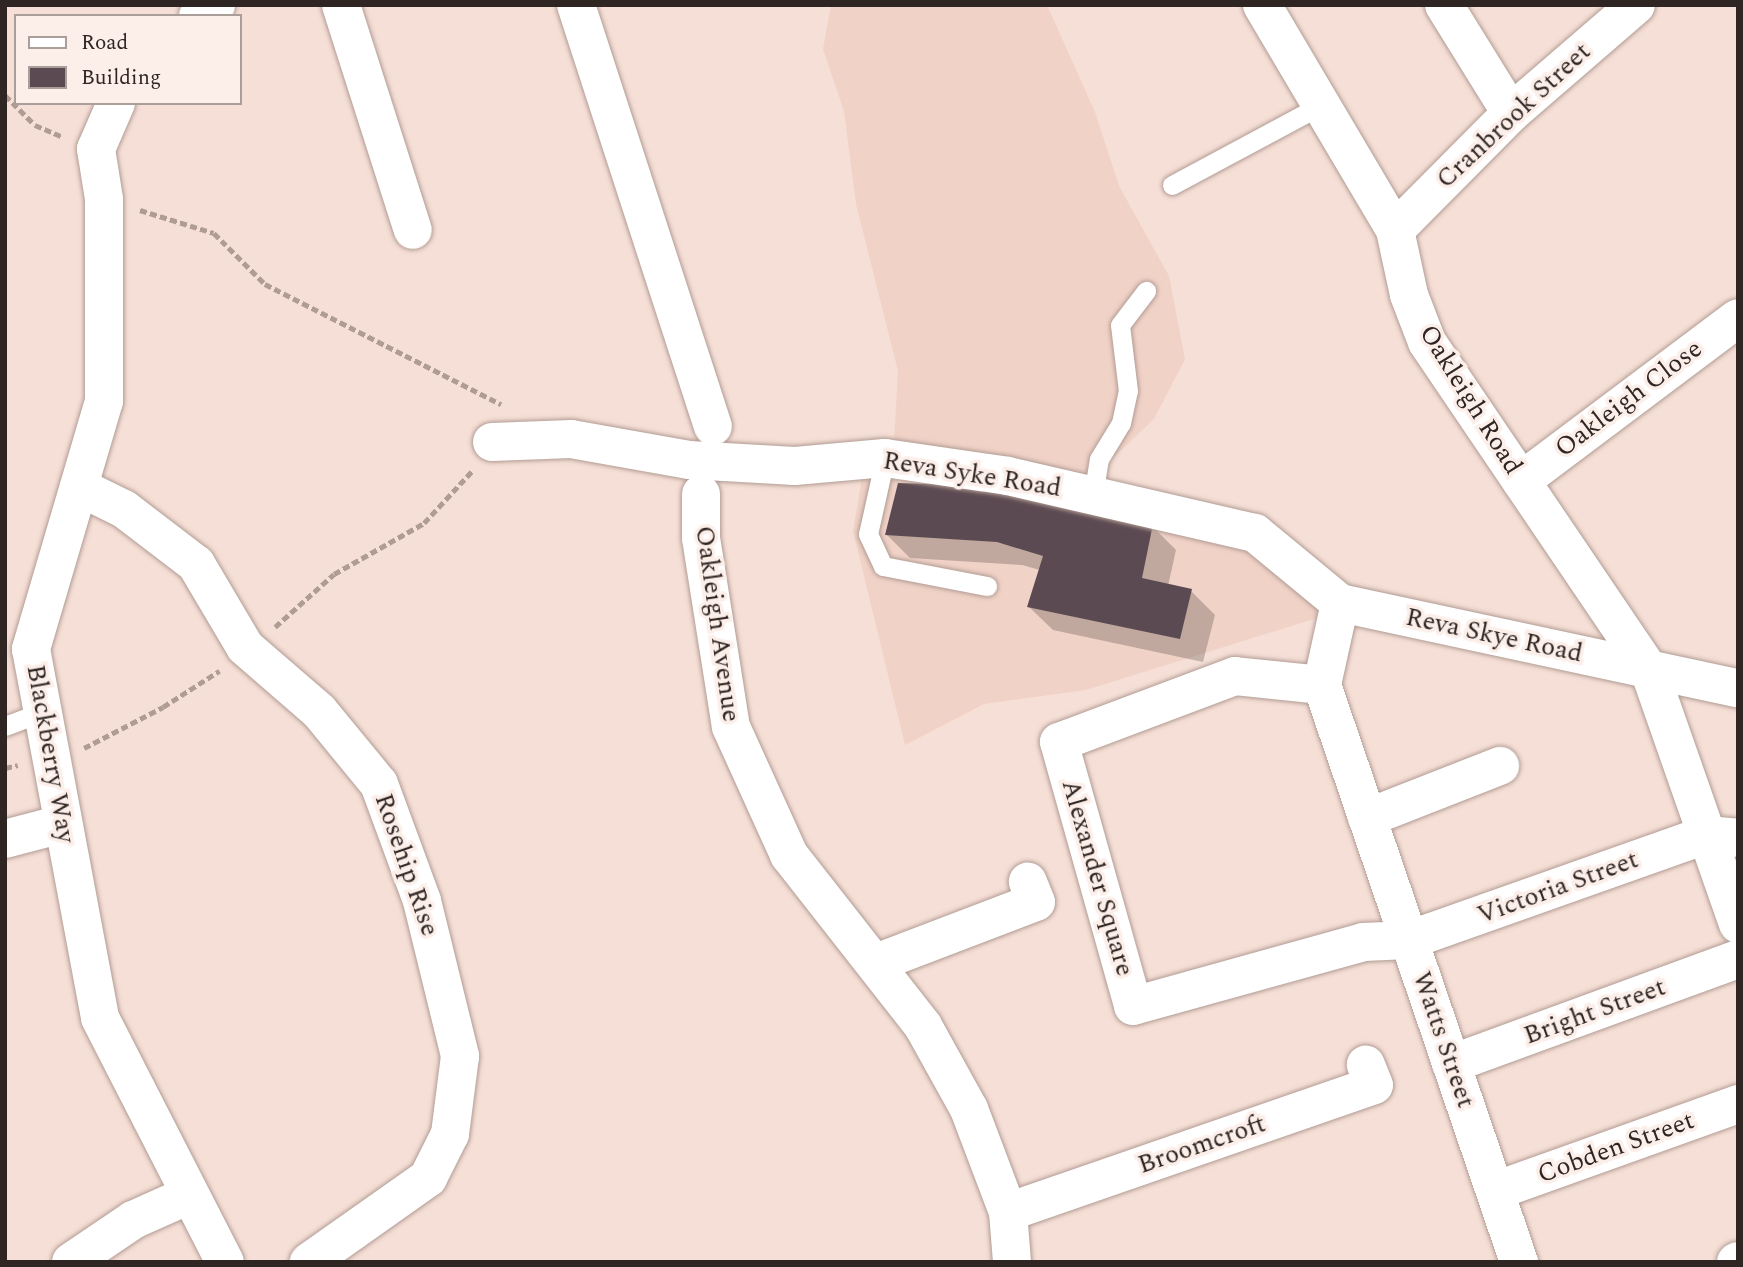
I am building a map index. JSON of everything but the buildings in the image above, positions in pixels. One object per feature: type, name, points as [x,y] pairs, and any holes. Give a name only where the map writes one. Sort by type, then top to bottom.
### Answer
[{"type":"street","points":[[341,5],[413,230]]},
{"type":"street","points":[[576,5],[713,426]]},
{"type":"street","name":"Oakleigh Road","points":[[1262,5],[1395,230],[1409,295],[1427,342],[1648,670],[1722,836],[1738,924]]},
{"type":"street","points":[[1444,5],[1511,113]]},
{"type":"street","name":"Cranbrook Street","points":[[1395,230],[1511,113],[1636,5]]},
{"type":"street","points":[[96,149],[116,105]]},
{"type":"street","name":"Blackberry Way","points":[[96,149],[104,199],[104,401],[31,649],[49,759],[100,1018],[225,1262]]},
{"type":"street","name":"Oakleigh Close","points":[[1521,481],[1738,318]]},
{"type":"street","name":"Reva Syke Road","points":[[492,442],[534,443],[571,439],[689,460],[796,466],[885,458],[1008,476],[1255,533],[1340,603]]},
{"type":"street","name":"Rosehip Rise","points":[[79,487],[124,509],[196,564],[245,647],[319,711],[379,784],[422,901],[460,1056],[450,1134],[428,1178],[309,1262]]},
{"type":"street","name":"Oakleigh Avenue","points":[[701,494],[701,538],[731,727],[789,855],[923,1026],[969,1109],[1008,1212],[1012,1262]]},
{"type":"street","points":[[1322,685],[1340,603]]},
{"type":"street","name":"Reva Skye Road","points":[[1340,603],[1648,670]]},
{"type":"street","points":[[1648,670],[1738,688]]},
{"type":"street","name":"Alexander Square","points":[[1322,685],[1235,676],[1059,742],[1133,1006],[1363,942],[1409,940]]},
{"type":"street","name":"Watts Street","points":[[1322,685],[1519,1262]]},
{"type":"street","points":[[1367,818],[1500,766]]},
{"type":"street","points":[[5,839],[62,824]]},
{"type":"street","name":"Victoria Street","points":[[1409,940],[1722,836]]},
{"type":"street","points":[[876,963],[1036,902],[1028,882]]},
{"type":"street","name":"Bright Street","points":[[1451,1064],[1738,959]]},
{"type":"street","name":"Broomcroft","points":[[1008,1212],[1374,1085],[1366,1065]]},
{"type":"street","name":"Cobden Street","points":[[1495,1191],[1738,1104]]},
{"type":"street","points":[[71,1262],[133,1220],[190,1195]]},
{"type":"lane","points":[[1172,186],[1321,104]]},
{"type":"lane","points":[[1093,496],[1099,459],[1121,423],[1128,391],[1120,325],[1146,291]]},
{"type":"lane","points":[[885,458],[869,534],[883,566],[987,586]]},
{"type":"lane","points":[[5,726],[41,712]]},
{"type":"path","points":[[15,105],[35,125],[96,149]]},
{"type":"path","points":[[104,199],[214,233],[265,284],[509,408]]},
{"type":"path","points":[[49,759],[80,749],[163,707],[237,659],[245,647],[284,621],[334,574],[424,523],[467,478],[492,442]]},
{"type":"shaded area","points":[[831,5],[1047,5],[1095,112],[1119,186],[1169,276],[1185,359],[1154,419],[1096,474],[1054,473],[894,442],[898,371],[856,204],[844,111],[823,49]]},
{"type":"shaded area","points":[[862,478],[998,486],[1259,550],[1319,596],[1317,618],[1086,690],[984,704],[905,745],[853,531]]}]
